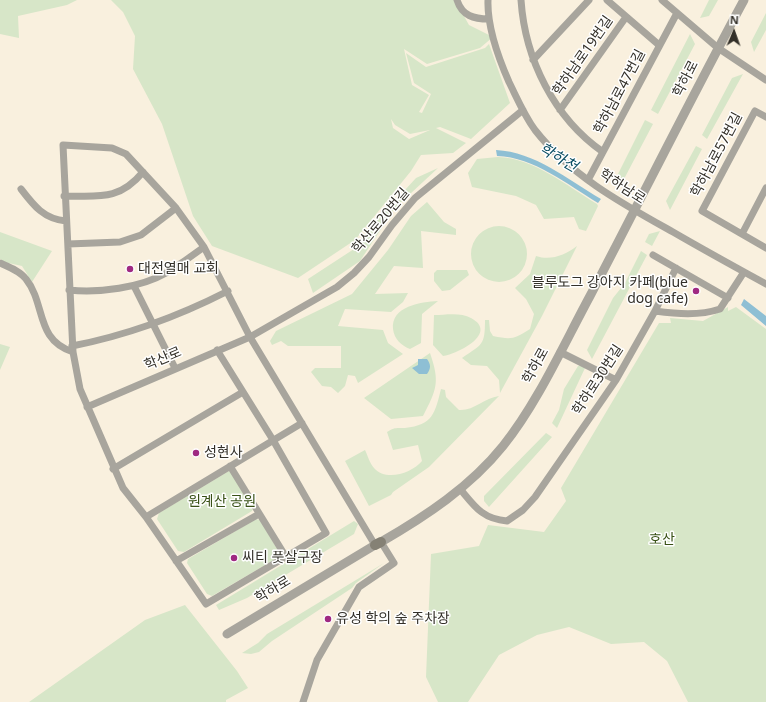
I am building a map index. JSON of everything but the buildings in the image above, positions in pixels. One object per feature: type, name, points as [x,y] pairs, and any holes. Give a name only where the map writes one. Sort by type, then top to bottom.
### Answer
[{"type":"street","points":[[458,0],[462,10],[472,18],[489,19]]},
{"type":"street","name":"학하남로","points":[[488,0],[489,19],[504,71],[534,129],[550,146],[588,180],[635,211],[766,283]]},
{"type":"street","name":"학하남로47번길","points":[[521,0],[523,26],[533,60],[546,86],[560,110],[590,143],[603,152],[677,12]]},
{"type":"street","name":"학하남로19번길","points":[[533,60],[589,0]]},
{"type":"street","name":"학하남로19번길","points":[[607,0],[659,45]]},
{"type":"street","points":[[662,0],[718,48],[766,80]]},
{"type":"street","name":"학하로","points":[[228,634],[434,509],[460,490],[503,446],[529,407],[560,352],[744,0]]},
{"type":"street","name":"학하남로19번길","points":[[560,110],[626,17]]},
{"type":"street","name":"학산로20번길","points":[[250,337],[337,286],[354,273],[369,257],[415,198],[523,110]]},
{"type":"street","name":"학하남로57번길","points":[[742,234],[702,211],[755,111],[766,117]]},
{"type":"street","points":[[217,350],[273,440],[326,533],[206,604],[146,517],[123,488],[113,469],[80,388],[73,349],[64,196],[63,145],[112,148],[126,154],[176,208],[204,247],[228,291],[250,337],[302,423],[378,544],[394,563],[359,587],[317,660],[303,702]]},
{"type":"street","points":[[588,180],[603,152]]},
{"type":"street","points":[[64,196],[96,196],[120,193],[134,183],[143,172]]},
{"type":"street","points":[[766,188],[742,234],[766,248]]},
{"type":"street","points":[[21,189],[41,212],[51,218],[66,221]]},
{"type":"street","points":[[68,244],[120,242],[141,235],[176,208]]},
{"type":"street","points":[[69,290],[81,291],[134,286],[165,274],[204,247]]},
{"type":"street","points":[[653,255],[728,298]]},
{"type":"street","points":[[0,263],[26,279],[35,295],[41,320],[48,334],[56,344],[73,349],[153,325],[185,312],[228,291]]},
{"type":"street","name":"학하로30번길","points":[[460,490],[478,510],[489,518],[507,521],[514,517],[534,497],[616,380],[655,311],[676,268]]},
{"type":"street","points":[[655,311],[683,314],[711,312],[720,309],[744,272]]},
{"type":"street","points":[[134,286],[175,368]]},
{"type":"street","name":"학산로","points":[[87,407],[250,337]]},
{"type":"street","points":[[560,352],[616,380]]},
{"type":"street","points":[[113,469],[243,392]]},
{"type":"street","points":[[146,517],[302,423]]},
{"type":"street","points":[[230,466],[286,557]]},
{"type":"street","points":[[176,561],[259,514]]},
{"type":"street","points":[[151,540],[158,535]]},
{"type":"green space","points":[[0,0],[77,0],[67,5],[18,16],[19,38],[0,34]]},
{"type":"green space","points":[[111,0],[455,0],[469,25],[493,37],[480,48],[427,64],[404,49],[412,85],[429,95],[419,112],[422,113],[431,94],[414,83],[406,53],[426,67],[485,48],[489,44],[510,103],[471,139],[440,127],[436,128],[466,143],[453,153],[421,155],[411,171],[355,240],[298,278],[212,246],[193,216],[162,124],[133,69],[135,36],[123,12]],"holes":[[[391,119],[395,125],[410,134],[430,130],[409,139],[393,128]]]},
{"type":"green space","points":[[709,0],[718,0],[709,16],[700,18]]},
{"type":"green space","points":[[766,13],[766,30],[754,52],[751,42]]},
{"type":"green space","points":[[690,34],[695,44],[658,114],[651,110]]},
{"type":"green space","points":[[743,74],[707,139],[702,135],[732,78]]},
{"type":"green space","points":[[645,120],[653,124],[624,179],[614,182]]},
{"type":"green space","points":[[696,146],[702,149],[670,210],[666,201]]},
{"type":"green space","points":[[498,157],[524,162],[550,174],[597,204],[598,206],[586,231],[579,229],[574,217],[544,219],[536,205],[516,196],[472,187],[468,173],[477,159]]},
{"type":"green space","points":[[438,168],[395,208],[360,261],[313,293],[308,279],[354,249],[371,227],[416,178]]},
{"type":"green space","points":[[427,202],[444,222],[456,229],[456,235],[421,231],[423,268],[394,266],[375,294],[408,293],[403,302],[391,312],[345,309],[338,326],[383,330],[388,343],[403,354],[358,383],[355,376],[348,375],[345,386],[338,393],[331,387],[322,386],[311,372],[315,368],[341,368],[341,346],[288,346],[281,341],[272,345],[270,341],[276,331],[352,294],[388,250],[411,216]]},
{"type":"green space","points":[[493,226],[505,226],[515,230],[523,238],[527,248],[527,260],[523,270],[515,278],[505,282],[493,282],[483,278],[475,270],[471,260],[471,248],[475,238],[483,230]]},
{"type":"green space","points":[[660,231],[652,246],[645,242],[649,234]]},
{"type":"green space","points":[[0,232],[52,251],[32,282],[22,266],[4,262],[0,259]]},
{"type":"green space","points":[[577,246],[542,316],[500,393],[499,380],[487,366],[471,365],[462,358],[481,344],[484,335],[485,320],[489,320],[490,331],[493,336],[513,338],[530,329],[534,314],[526,299],[515,288],[530,274],[536,256],[547,258],[558,256]]},
{"type":"green space","points":[[641,251],[647,255],[592,359],[587,350],[613,298],[625,283]]},
{"type":"green space","points":[[437,270],[467,270],[469,275],[450,290],[442,291],[434,281],[434,273]]},
{"type":"green space","points":[[438,301],[422,314],[421,343],[410,349],[401,344],[395,336],[393,329],[394,321],[397,315],[402,310],[416,304]]},
{"type":"green space","name":"호산","points":[[728,307],[728,311],[736,307],[766,329],[766,702],[688,702],[667,661],[644,642],[611,644],[569,627],[537,635],[499,655],[468,702],[438,702],[426,677],[431,554],[479,546],[488,525],[544,532],[566,501],[561,488],[659,323],[671,323],[670,318],[703,321]]},
{"type":"green space","points":[[458,314],[467,316],[478,324],[481,330],[473,342],[466,347],[443,356],[433,345],[434,315]]},
{"type":"green space","points":[[0,344],[10,347],[0,370]]},
{"type":"green space","points":[[430,353],[435,371],[436,385],[423,416],[391,419],[364,398]]},
{"type":"green space","points":[[581,365],[585,368],[557,428],[552,423],[559,410],[564,389],[578,366]]},
{"type":"green space","points":[[441,389],[445,390],[446,397],[459,410],[469,409],[489,399],[499,396],[429,467],[393,492],[391,495],[369,506],[345,461],[365,450],[374,468],[385,474],[399,474],[418,465],[422,461],[418,445],[393,450],[387,432],[396,428],[405,428],[422,424],[427,421],[437,405]]},
{"type":"green space","points":[[546,433],[552,437],[489,507],[484,501],[484,496]]},
{"type":"green space","name":"원계산 공원","points":[[229,471],[253,507],[252,511],[184,552],[178,551],[157,519],[159,513]]},
{"type":"green space","name":"씨티 풋살구장","points":[[256,519],[260,520],[279,552],[279,557],[212,596],[207,594],[187,563],[188,559]]},
{"type":"green space","points":[[354,521],[358,524],[354,534],[247,598],[219,610],[216,605]]},
{"type":"green space","points":[[384,563],[356,583],[352,588],[272,641],[259,652],[251,654],[242,653],[258,643],[267,634]]},
{"type":"green space","points":[[185,605],[237,671],[248,688],[226,700],[226,702],[29,702],[145,620]]},
{"type":"water","points":[[496,150],[510,152],[537,161],[563,175],[601,199],[598,203],[563,180],[524,161],[497,156]]},
{"type":"water","points":[[744,299],[766,316],[766,326],[741,305]]},
{"type":"water","points":[[418,359],[427,359],[430,366],[427,374],[419,374],[412,368],[418,365]]},
{"type":"place","name":"대전열매 교회","points":[[130,269]]},
{"type":"place","name":"블루도그 강아지 카페(blue dog cafe)","points":[[696,291]]},
{"type":"place","name":"성현사","points":[[196,453]]},
{"type":"place","name":"씨티 풋살구장","points":[[234,558]]},
{"type":"place","name":"유성 학의 숲 주차장","points":[[328,619]]},
{"type":"water label","name":"학하천","points":[[558,158]]}]
